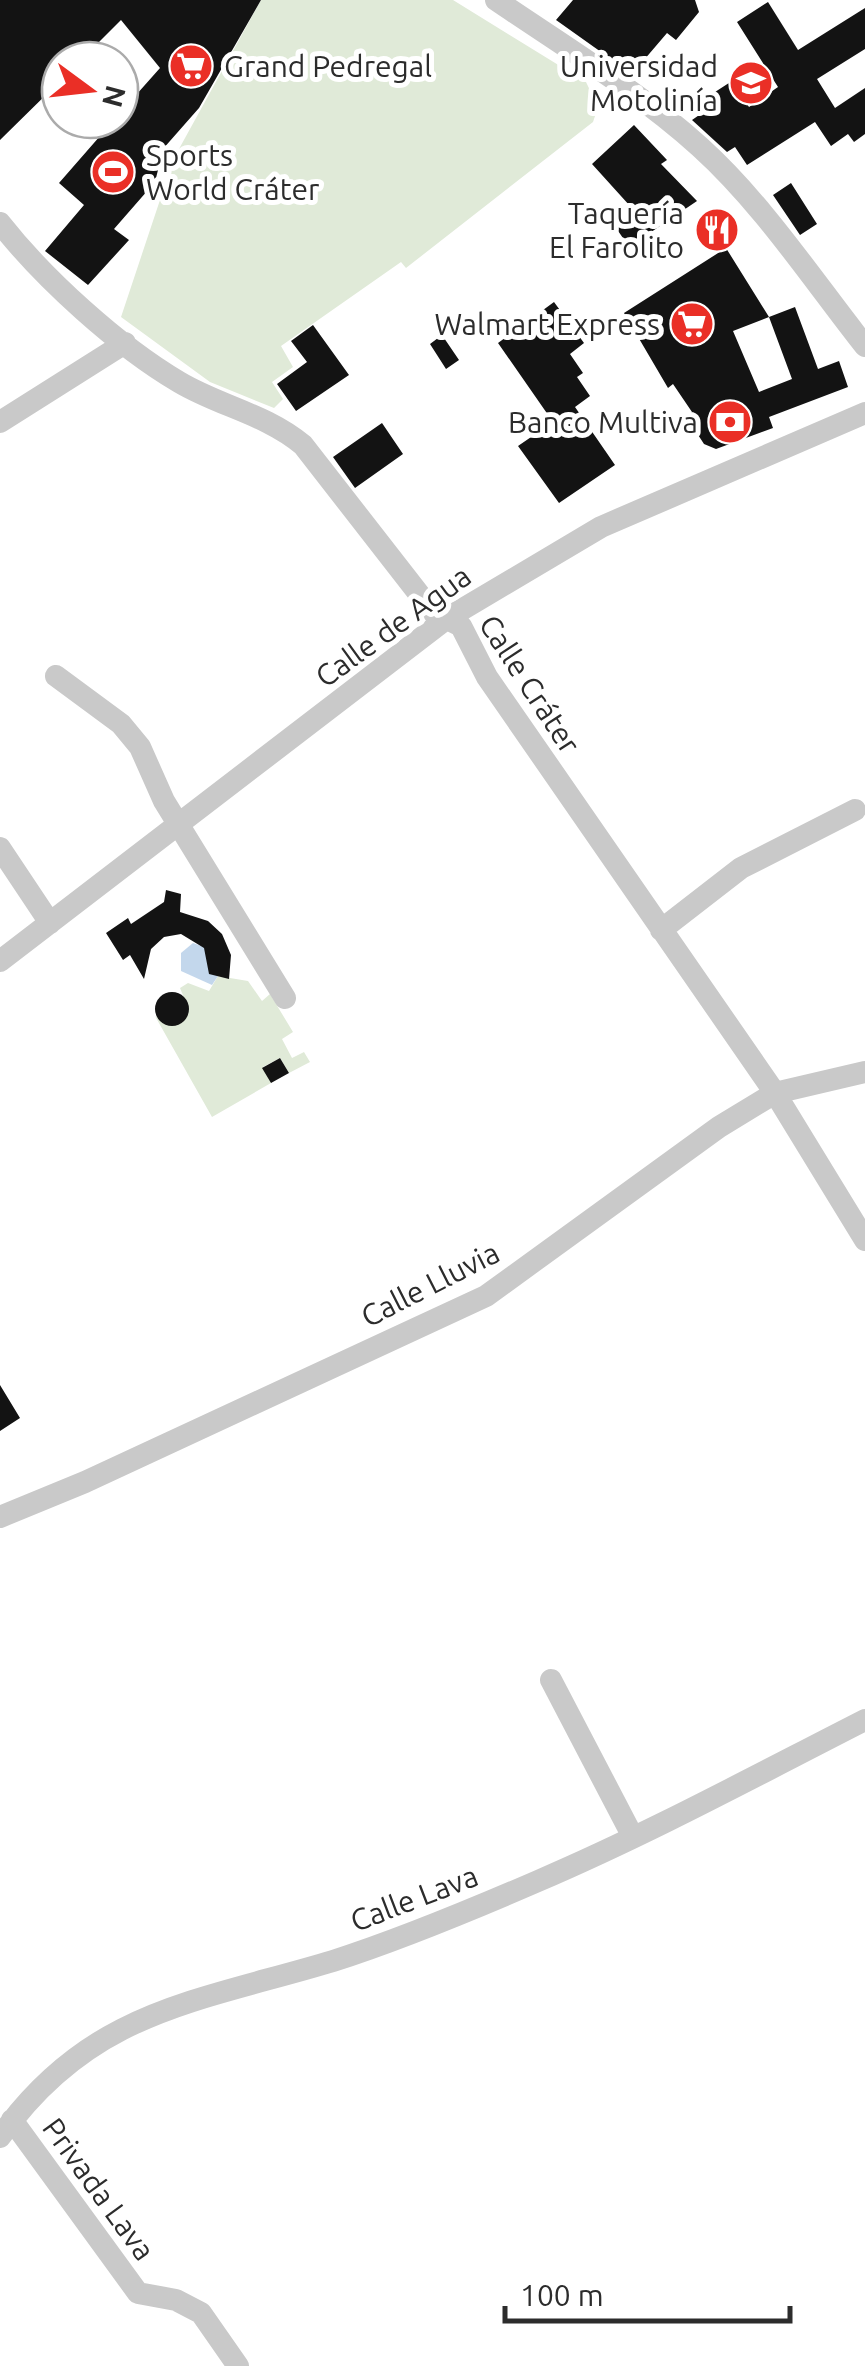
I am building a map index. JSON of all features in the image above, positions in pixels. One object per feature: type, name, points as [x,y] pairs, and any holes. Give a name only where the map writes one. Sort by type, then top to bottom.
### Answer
[{"type":"street","points":[[496,0],[648,104],[702,148],[737,185],[865,346]]},
{"type":"street","name":"Calle Cráter","points":[[0,224],[22,250],[125,342],[176,381],[286,430],[303,444],[432,612],[460,626],[487,677],[776,1093],[865,1240]]},
{"type":"street","points":[[0,422],[125,342]]},
{"type":"street","name":"Calle de Agua","points":[[0,961],[446,619],[600,528],[865,413]]},
{"type":"street","points":[[56,676],[131,735],[179,824],[285,998]]},
{"type":"street","points":[[661,930],[741,868],[855,810]]},
{"type":"street","points":[[0,848],[50,923]]},
{"type":"street","name":"Calle Lluvia","points":[[0,1517],[85,1482],[486,1296],[719,1127],[776,1093],[865,1072]]},
{"type":"street","points":[[551,1680],[633,1837]]},
{"type":"street","name":"Calle Lava","points":[[6,2129],[68,2065],[135,2020],[213,1992],[378,1946],[633,1837],[865,1720]]},
{"type":"street","name":"Privada Lava","points":[[6,2129],[138,2292],[176,2300],[201,2313],[238,2366]]},
{"type":"green space","points":[[261,0],[453,0],[586,82],[598,107],[593,122],[406,268],[401,262],[281,346],[293,367],[272,382],[283,399],[274,408],[210,382],[121,317],[174,158]]},
{"type":"green space","points":[[218,976],[248,981],[262,1001],[270,994],[293,1032],[282,1039],[292,1058],[304,1052],[310,1062],[289,1073],[280,1058],[263,1067],[271,1083],[212,1117],[155,1016],[166,1025],[181,1023],[189,1010],[180,988],[188,983],[209,991]]},
{"type":"water","points":[[193,943],[204,947],[218,976],[212,985],[181,971],[181,953]]},
{"type":"building","points":[[0,0],[261,0],[199,108],[155,158],[160,162],[155,182],[114,229],[129,240],[88,285],[45,251],[84,205],[59,183],[97,140],[140,140],[140,90],[160,68],[121,20],[101,40],[40,40],[40,101],[0,140]]},
{"type":"building","points":[[573,0],[695,0],[699,12],[676,40],[667,33],[632,74],[556,20]]},
{"type":"building","points":[[768,2],[798,50],[865,8],[865,49],[817,79],[835,108],[865,88],[865,134],[854,142],[848,134],[831,146],[815,122],[747,165],[735,147],[727,152],[692,120],[718,102],[715,92],[732,81],[749,107],[778,87],[737,22]]},
{"type":"building","points":[[634,125],[667,160],[661,164],[697,201],[629,247],[610,219],[630,206],[592,164]]},
{"type":"building","points":[[791,183],[817,224],[800,235],[773,195]]},
{"type":"building","name":"Walmart Express","points":[[726,248],[769,317],[795,307],[818,369],[839,361],[848,387],[769,417],[773,428],[716,449],[704,444],[685,415],[692,412],[673,384],[668,388],[624,313]],"holes":[[[769,317],[792,379],[759,392],[733,331]]]},
{"type":"building","points":[[554,302],[584,343],[570,354],[583,373],[577,377],[590,396],[575,407],[615,465],[559,503],[518,446],[553,422],[498,343]]},
{"type":"building","points":[[313,325],[349,375],[296,411],[277,384],[307,362],[291,341]]},
{"type":"building","points":[[442,335],[459,360],[446,369],[430,344]]},
{"type":"building","points":[[382,423],[403,454],[355,488],[333,457]]},
{"type":"building","points":[[166,890],[181,894],[180,912],[208,921],[222,934],[231,955],[229,979],[209,974],[204,948],[181,934],[164,937],[151,949],[144,979],[130,955],[123,960],[106,933],[128,918],[131,924],[164,902]]},
{"type":"building","points":[[172,992],[184,997],[189,1009],[184,1021],[172,1026],[160,1021],[155,1009],[160,997]]},
{"type":"building","points":[[280,1058],[289,1073],[271,1083],[262,1068]]},
{"type":"building","points":[[0,1385],[20,1418],[0,1431]]},
{"type":"place","name":"Grand Pedregal","points":[[191,66]]},
{"type":"place","name":"Universidad Motolinía","points":[[751,83]]},
{"type":"place","name":"Sports World Cráter","points":[[113,172]]},
{"type":"place","name":"Taquería El Farolito","points":[[717,230]]},
{"type":"place","name":"Walmart Express","points":[[692,324]]},
{"type":"place","name":"Banco Multiva","points":[[730,422]]}]
